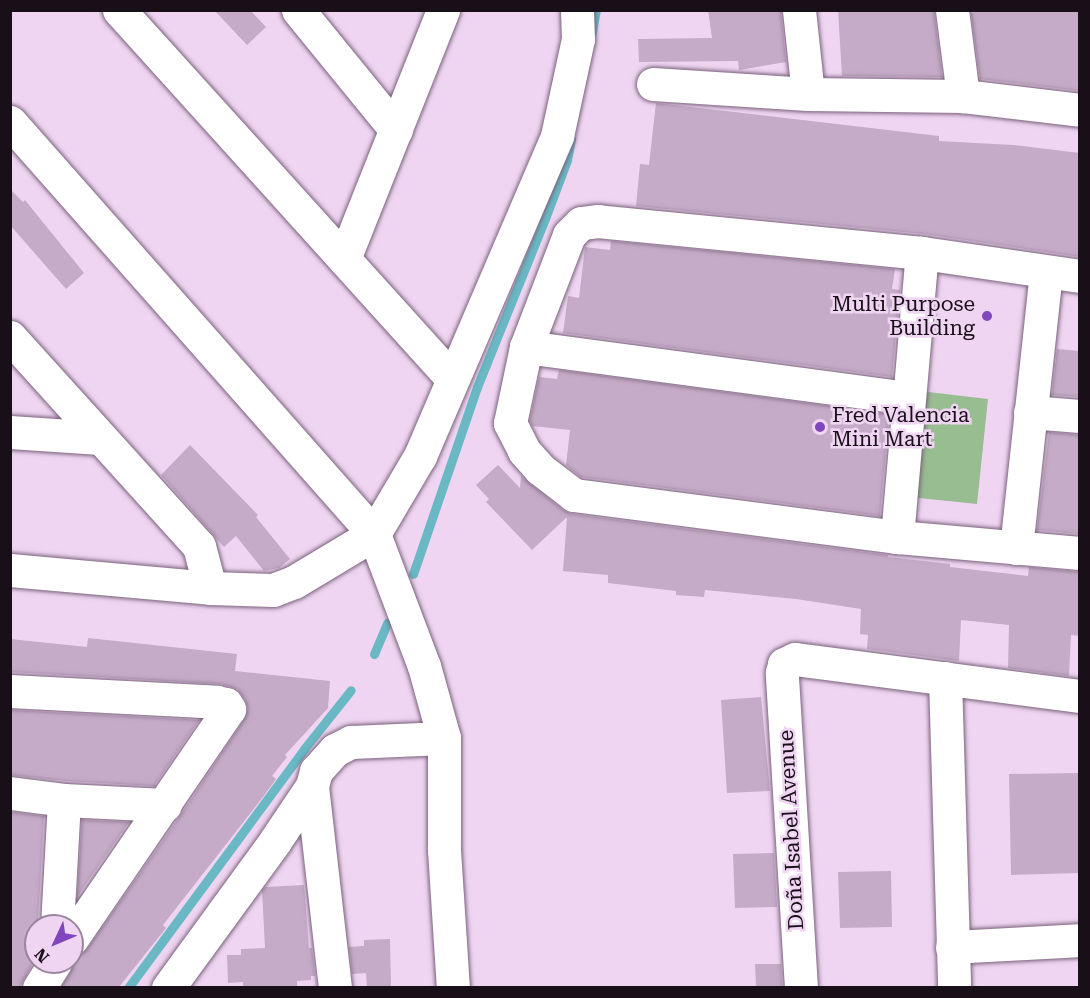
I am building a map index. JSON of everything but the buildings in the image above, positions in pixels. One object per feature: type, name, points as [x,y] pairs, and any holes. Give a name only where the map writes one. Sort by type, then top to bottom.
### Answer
[{"type":"street","points":[[119,10],[452,378]]},
{"type":"street","points":[[298,10],[396,130]]},
{"type":"street","points":[[344,259],[443,10]]},
{"type":"street","points":[[10,570],[210,588],[273,590],[294,582],[374,534],[420,456],[557,136],[578,39],[577,10]]},
{"type":"street","points":[[799,10],[808,94]]},
{"type":"street","points":[[952,10],[963,96]]},
{"type":"street","points":[[653,84],[808,94],[963,96],[1080,110]]},
{"type":"street","points":[[10,122],[374,534],[424,666],[444,738],[444,849],[453,987]]},
{"type":"street","points":[[1080,276],[1046,273],[922,253],[598,221],[581,223],[569,235],[526,347],[510,423],[524,451],[574,495],[897,537],[1080,553]]},
{"type":"street","points":[[897,537],[922,253]]},
{"type":"street","points":[[1016,548],[1046,273]]},
{"type":"street","points":[[10,337],[199,546],[210,588]]},
{"type":"street","points":[[526,347],[909,398]]},
{"type":"street","points":[[1030,412],[1080,416]]},
{"type":"street","points":[[10,432],[100,438]]},
{"type":"street","name":"Doña Isabel Avenue","points":[[801,987],[782,673],[784,664],[795,660],[945,678]]},
{"type":"street","points":[[954,987],[945,678],[1080,696]]},
{"type":"street","points":[[10,691],[226,704],[229,709],[84,921]]},
{"type":"street","points":[[168,987],[312,786],[316,771],[335,750],[351,742],[444,738]]},
{"type":"street","points":[[312,786],[335,987]]},
{"type":"street","points":[[10,793],[64,800],[165,805]]},
{"type":"street","points":[[58,914],[64,800]]},
{"type":"street","points":[[952,947],[1080,940]]},
{"type":"street","points":[[193,955],[197,987]]},
{"type":"street","points":[[39,987],[47,974]]},
{"type":"green space","points":[[920,391],[988,399],[977,504],[909,497]]},
{"type":"waterway","points":[[592,32],[596,10]]},
{"type":"waterway","points":[[413,574],[477,387],[546,216],[567,160],[571,139]]},
{"type":"waterway","points":[[374,654],[387,623]]},
{"type":"waterway","points":[[128,988],[304,749],[351,690]]},
{"type":"place","name":"Multi Purpose Building","points":[[987,316]]},
{"type":"place","name":"Fred Valencia Mini Mart","points":[[820,427]]}]
